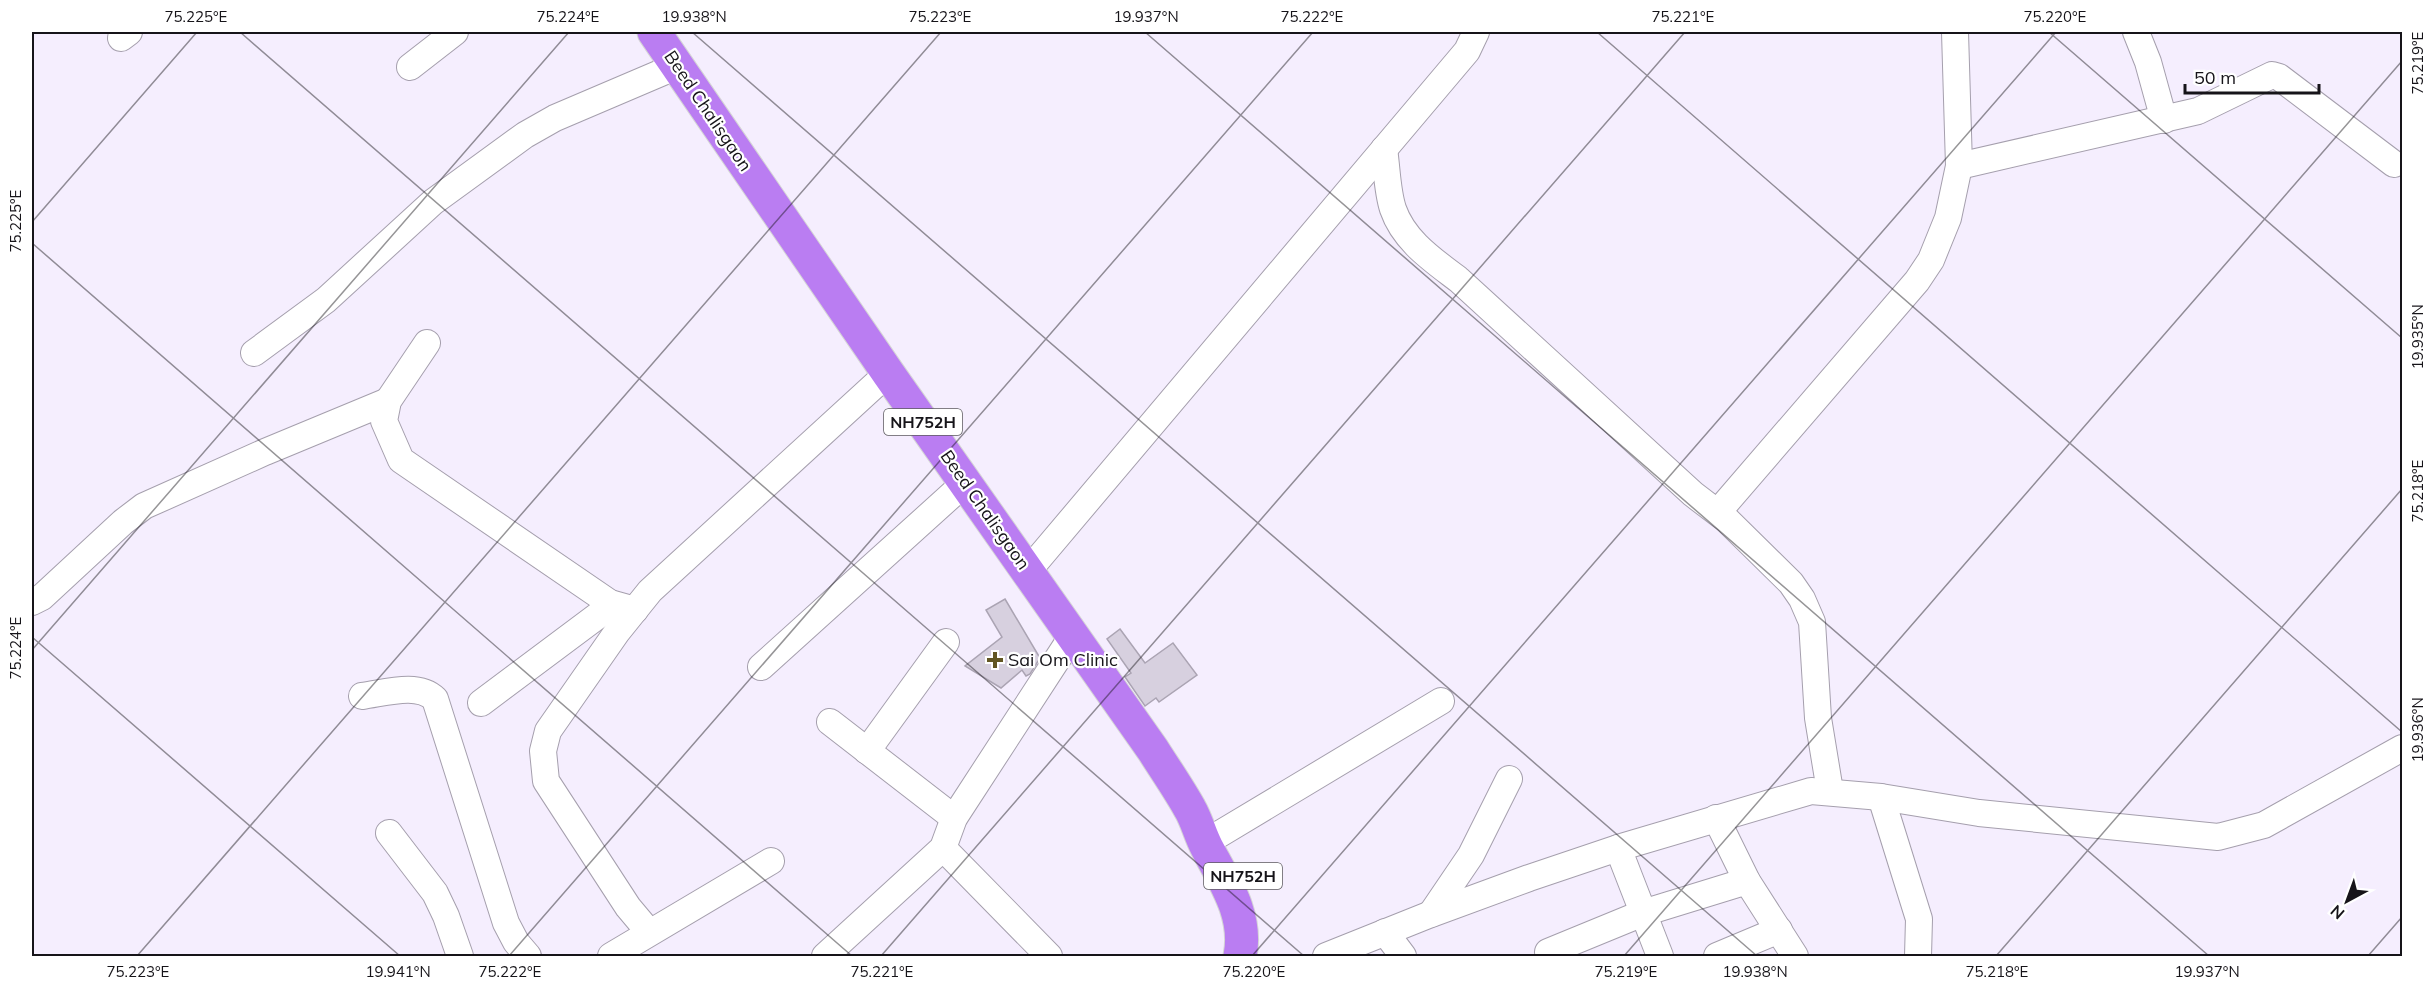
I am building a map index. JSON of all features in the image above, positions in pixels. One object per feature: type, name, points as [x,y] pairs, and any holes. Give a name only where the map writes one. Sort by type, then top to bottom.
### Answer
[{"type":"highway","name":"Beed Chalisgaon","points":[[654,32],[888,373],[1073,634],[1192,811],[1198,830],[1238,912],[1242,942],[1240,957]]},
{"type":"highway","name":"Beed Chalisgaon","points":[[1192,811],[1205,820],[1218,835],[1242,875],[1257,910],[1261,939],[1259,957]]},
{"type":"street","points":[[410,67],[455,32]]},
{"type":"street","points":[[1028,571],[1467,51],[1476,32]]},
{"type":"street","points":[[1718,512],[1927,267],[1948,218],[1959,166],[1954,32]]},
{"type":"street","points":[[2136,32],[2148,62],[2164,120]]},
{"type":"street","points":[[254,353],[326,300],[433,202],[525,135],[555,118],[677,66]]},
{"type":"street","points":[[1959,166],[2198,111],[2272,75],[2279,77],[2394,164]]},
{"type":"street","points":[[1384,149],[1392,207],[1402,228],[1421,251],[1459,280],[1693,495],[1718,512],[1791,583],[1812,622],[1818,718],[1830,791]]},
{"type":"street","points":[[427,344],[388,401],[384,421],[400,460],[610,603],[634,610]]},
{"type":"street","points":[[649,932],[628,907],[546,781],[543,751],[548,731],[616,632],[651,591],[888,373]]},
{"type":"street","points":[[32,602],[42,597],[123,522],[144,506],[388,401]]},
{"type":"street","points":[[761,667],[966,482]]},
{"type":"street","points":[[481,703],[600,614],[610,603]]},
{"type":"street","points":[[825,957],[943,848],[954,818],[1073,634]]},
{"type":"street","points":[[867,751],[946,642]]},
{"type":"street","points":[[362,696],[416,690],[429,693],[435,699],[506,923],[516,942],[528,957]]},
{"type":"street","points":[[1218,835],[1441,701]]},
{"type":"street","points":[[830,722],[954,818]]},
{"type":"street","points":[[1326,957],[1431,914],[1618,848],[1811,791],[1881,797],[1979,813],[2218,837],[2264,825],[2403,747]]},
{"type":"street","points":[[1431,914],[1471,855],[1509,779]]},
{"type":"street","points":[[1881,797],[1919,919],[1918,957]]},
{"type":"street","points":[[1716,818],[1747,881],[1796,957]]},
{"type":"street","points":[[389,833],[435,893],[446,916],[460,957]]},
{"type":"street","points":[[943,848],[1049,957]]},
{"type":"street","points":[[1618,848],[1660,957]]},
{"type":"street","points":[[611,957],[649,932],[771,861]]},
{"type":"street","points":[[1548,952],[1643,913],[1747,881]]},
{"type":"street","points":[[1718,957],[1779,930]]},
{"type":"street","points":[[1385,932],[1403,957]]},
{"type":"building","points":[[1005,599],[1040,658],[1030,674],[1026,676],[1022,670],[1001,688],[965,666],[1002,637],[986,610]]},
{"type":"building","points":[[1120,629],[1145,663],[1173,643],[1197,675],[1159,702],[1156,698],[1145,706],[1125,677],[1131,673],[1107,639]]},
{"type":"place","name":"Sai Om Clinic","points":[[995,660]]}]
